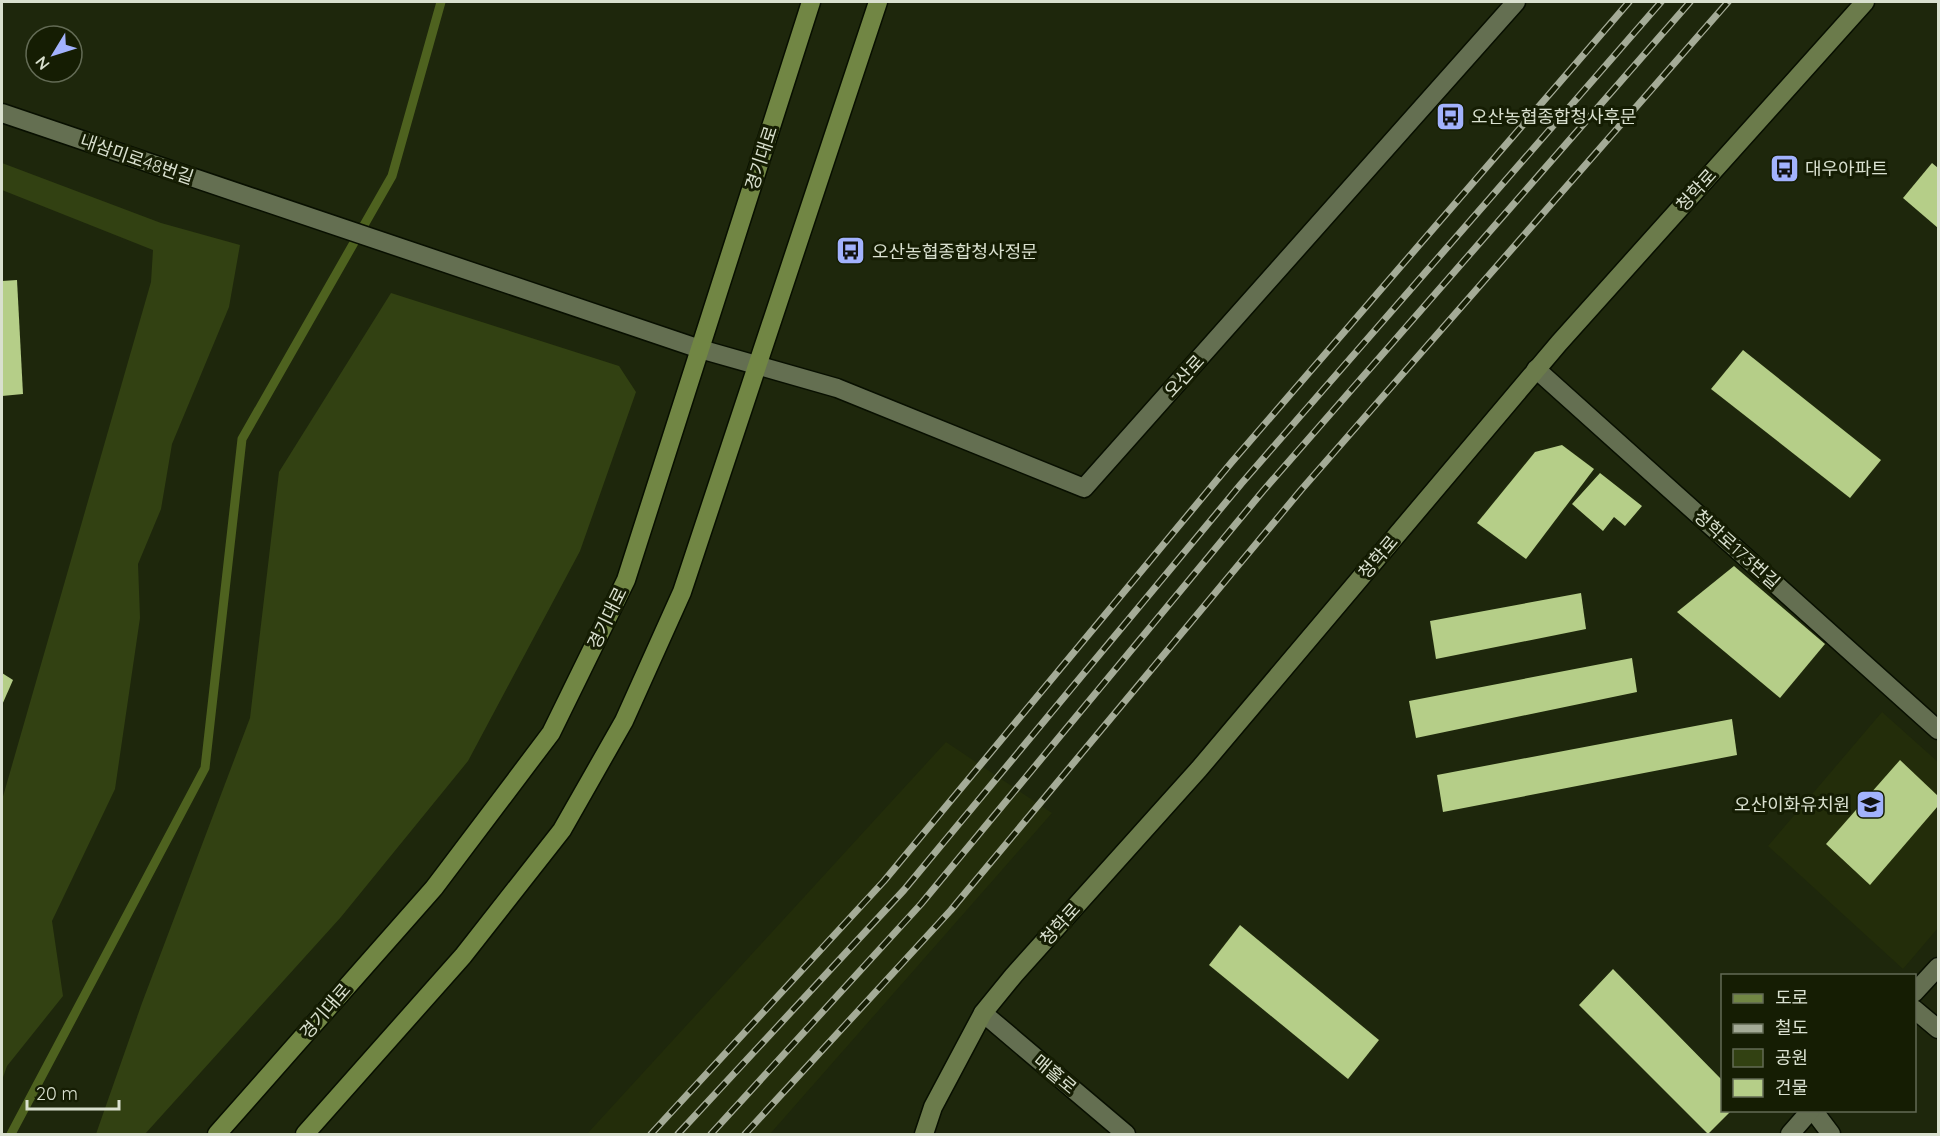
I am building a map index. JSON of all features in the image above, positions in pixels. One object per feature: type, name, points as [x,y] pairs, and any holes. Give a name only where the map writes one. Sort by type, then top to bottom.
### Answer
[{"type":"main road","name":"경기대로","points":[[217,1134],[434,888],[551,733],[626,580],[811,2]]},
{"type":"main road","points":[[305,1134],[463,956],[562,830],[624,721],[682,592],[878,2]]},
{"type":"street","name":"오산로","points":[[757,367],[837,388],[1084,488],[1516,2]]},
{"type":"street","name":"청학로","points":[[924,1134],[933,1107],[983,1013],[1199,769],[1536,369],[1865,2]]},
{"type":"street","name":"내삼미로48번길","points":[[2,113],[757,367]]},
{"type":"street","name":"청학로173번길","points":[[1536,369],[1938,730]]},
{"type":"street","points":[[1916,991],[1938,967]]},
{"type":"street","points":[[1916,1010],[1938,1029]]},
{"type":"street","name":"매홀로","points":[[983,1013],[1126,1134]]},
{"type":"street","points":[[1791,1134],[1810,1112]]},
{"type":"street","points":[[1814,1112],[1831,1134]]},
{"type":"shaded area","name":"오산이화유치원","points":[[1882,712],[1938,762],[1938,928],[1903,969],[1768,846]]},
{"type":"shaded area","points":[[946,742],[1052,813],[770,1134],[587,1134]]},
{"type":"green space","points":[[2,163],[161,223],[240,245],[229,307],[172,444],[161,509],[138,564],[140,618],[115,789],[52,921],[63,996],[7,1066],[2,1080],[2,800],[151,282],[153,250],[2,190]]},
{"type":"green space","points":[[391,293],[619,366],[636,392],[580,551],[468,761],[341,917],[145,1134],[96,1134],[142,1003],[250,718],[279,472]]},
{"type":"building","points":[[1932,163],[1938,168],[1938,228],[1903,198]]},
{"type":"building","points":[[17,280],[23,394],[2,396],[2,281]]},
{"type":"building","points":[[1743,350],[1881,460],[1850,498],[1711,389]]},
{"type":"building","points":[[1562,445],[1594,469],[1526,559],[1477,523],[1535,452]]},
{"type":"building","points":[[1600,473],[1642,506],[1625,526],[1614,517],[1603,531],[1572,504]]},
{"type":"building","points":[[1734,566],[1825,644],[1780,698],[1677,612]]},
{"type":"building","points":[[1581,593],[1586,629],[1436,659],[1430,621]]},
{"type":"building","points":[[1632,658],[1637,692],[1416,738],[1409,701]]},
{"type":"building","points":[[2,673],[13,680],[2,705]]},
{"type":"building","points":[[1732,719],[1737,755],[1443,812],[1437,775]]},
{"type":"building","points":[[1900,760],[1938,796],[1938,806],[1870,885],[1826,844]]},
{"type":"building","points":[[1240,925],[1379,1040],[1348,1079],[1209,965]]},
{"type":"building","points":[[1613,969],[1721,1079],[1721,1112],[1730,1112],[1708,1134],[1579,1005]]},
{"type":"waterway","points":[[11,1134],[205,768],[242,439],[392,176],[441,2]]},
{"type":"railway","points":[[651,1134],[884,881],[1231,463],[1629,2]]},
{"type":"railway","points":[[678,1134],[904,890],[1241,484],[1661,2]]},
{"type":"railway","points":[[711,1134],[921,904],[1263,491],[1690,2]]},
{"type":"railway","points":[[745,1134],[951,910],[1301,490],[1728,2]]},
{"type":"place","name":"오산농협종합청사후문","points":[[1450,116]]},
{"type":"place","name":"대우아파트","points":[[1784,168]]},
{"type":"place","name":"오산농협종합청사정문","points":[[851,251]]},
{"type":"place","name":"오산이화유치원","points":[[1871,804]]}]
